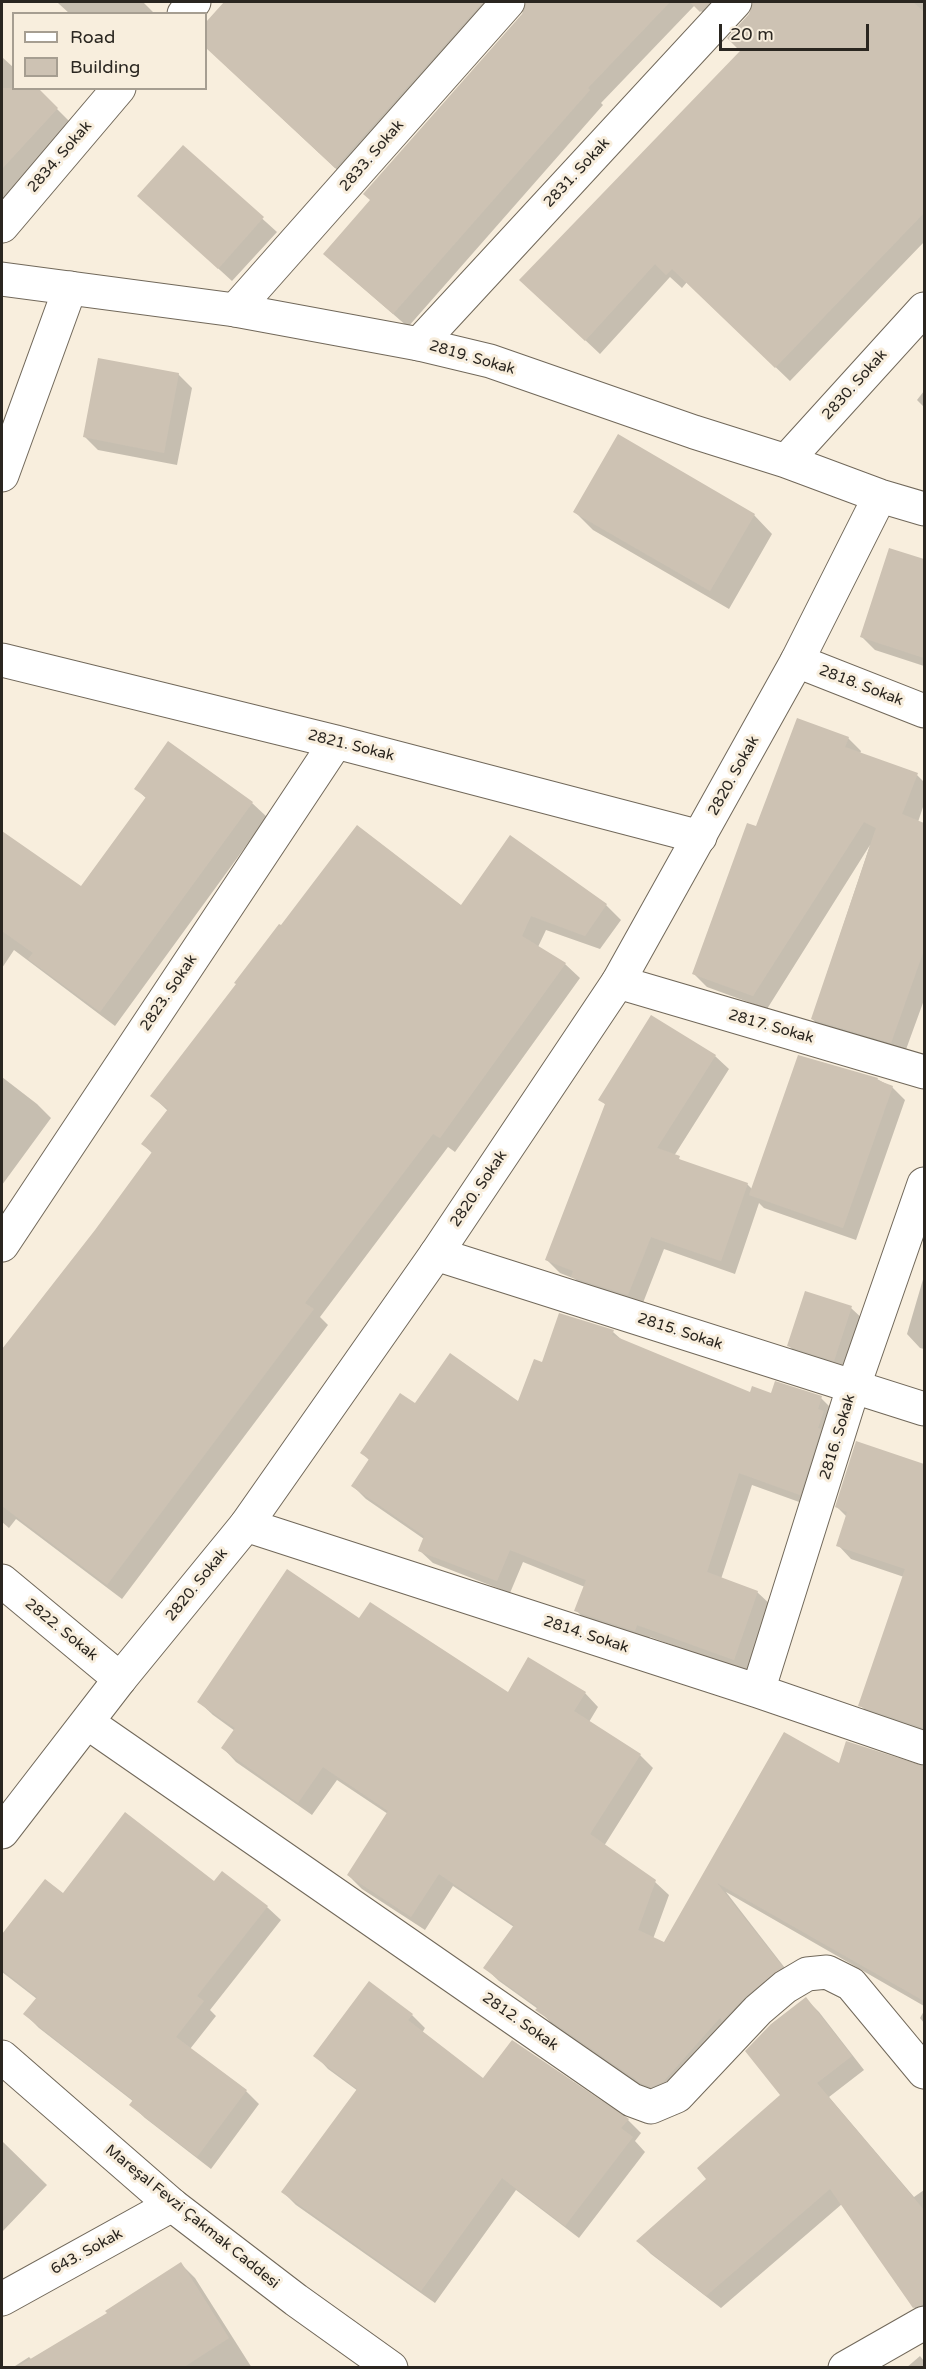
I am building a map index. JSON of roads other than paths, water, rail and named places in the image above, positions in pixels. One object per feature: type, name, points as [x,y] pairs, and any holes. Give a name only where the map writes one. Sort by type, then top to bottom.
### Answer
[{"type":"street","name":"2833. Sokak","points":[[235,310],[508,2]]},
{"type":"street","name":"2831. Sokak","points":[[419,344],[735,2]]},
{"type":"street","name":"2834. Sokak","points":[[2,226],[117,90]]},
{"type":"street","name":"2819. Sokak","points":[[2,279],[235,310],[419,344],[490,361],[694,432],[786,461],[879,496],[924,509]]},
{"type":"street","points":[[2,475],[70,288]]},
{"type":"street","name":"2830. Sokak","points":[[786,461],[924,309]]},
{"type":"street","name":"2820. Sokak","points":[[2,1832],[120,1679],[246,1525],[436,1254],[618,982],[797,661],[879,496]]},
{"type":"street","name":"2821. Sokak","points":[[2,660],[336,742],[700,837]]},
{"type":"street","name":"2818. Sokak","points":[[797,661],[924,711]]},
{"type":"street","name":"2823. Sokak","points":[[2,1245],[336,742]]},
{"type":"street","name":"2817. Sokak","points":[[618,982],[924,1072]]},
{"type":"street","name":"2816. Sokak","points":[[758,1691],[854,1388],[924,1184]]},
{"type":"street","name":"2815. Sokak","points":[[436,1254],[924,1409]]},
{"type":"street","name":"2814. Sokak","points":[[246,1525],[758,1691],[924,1748]]},
{"type":"street","name":"2822. Sokak","points":[[2,1581],[120,1679]]},
{"type":"street","name":"2812. Sokak","points":[[88,1723],[632,2100],[651,2107],[677,2096],[758,2010],[807,1974],[827,1972],[851,1984],[924,2072]]},
{"type":"street","name":"Mareşal Fevzi Çakmak Caddesi","points":[[2,2057],[172,2205],[296,2300],[391,2367]]},
{"type":"street","name":"643. Sokak","points":[[2,2299],[172,2205]]},
{"type":"street","points":[[845,2367],[924,2323]]}]
